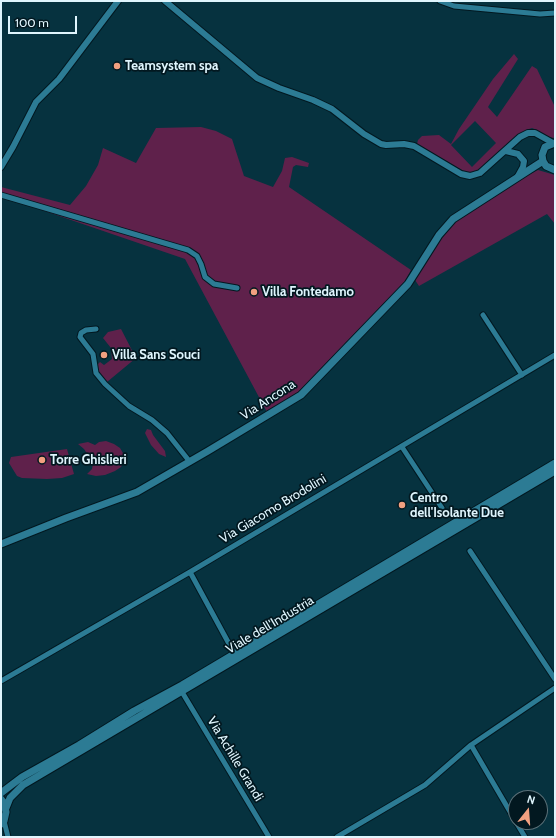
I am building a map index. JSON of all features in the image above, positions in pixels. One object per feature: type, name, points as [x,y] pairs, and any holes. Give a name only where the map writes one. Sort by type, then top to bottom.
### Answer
[{"type":"main road","points":[[554,143],[543,150],[542,156],[544,164],[555,170]]},
{"type":"main road","name":"Via Ancona","points":[[1,544],[137,492],[190,462],[301,394],[408,284],[439,235],[453,219],[518,176],[528,170],[544,164]]},
{"type":"main road","name":"Viale dell'Industria","points":[[1,793],[22,777],[79,745],[134,711],[182,685],[555,463]]},
{"type":"main road","name":"Viale dell'Industria","points":[[6,808],[10,798],[23,785],[555,471]]},
{"type":"main road","points":[[1,799],[6,808],[6,816],[2,822]]},
{"type":"street","points":[[165,1],[257,78],[332,109],[364,134],[381,144],[404,144],[414,146],[461,174],[470,176],[480,173],[520,137],[528,133],[535,133],[554,143]]},
{"type":"street","points":[[440,1],[454,6],[540,14],[555,13]]},
{"type":"street","points":[[1,167],[36,102],[64,73],[116,2]]},
{"type":"street","points":[[539,135],[542,141],[543,150]]},
{"type":"street","points":[[506,151],[518,154],[524,161],[523,167],[518,176]]},
{"type":"street","points":[[1,195],[188,250],[197,256],[205,277],[214,284],[237,288]]},
{"type":"street","points":[[483,315],[522,375]]},
{"type":"street","points":[[96,329],[86,330],[80,337],[93,354],[96,373],[105,384],[129,406],[152,420],[166,433],[190,462]]},
{"type":"street","name":"Via Giacomo Brodolini","points":[[1,681],[190,572],[555,355]]},
{"type":"street","points":[[402,447],[442,508]]},
{"type":"street","points":[[470,551],[555,679]]},
{"type":"street","name":"Viale dell'Industria","points":[[190,572],[234,653]]},
{"type":"street","points":[[337,837],[425,785],[470,745],[555,688]]},
{"type":"street","name":"Via Achille Grandi","points":[[182,692],[269,837]]},
{"type":"street","points":[[470,745],[508,809]]},
{"type":"street","points":[[2,822],[8,837]]},
{"type":"street","points":[[1,832],[8,837]]},
{"type":"shaded area","points":[[514,54],[518,59],[488,107],[497,117],[532,66],[537,69],[555,107],[555,138],[547,137],[532,128],[526,130],[479,171],[467,173],[417,144],[418,140],[422,136],[439,135],[451,144],[459,129],[493,79]],"holes":[[[475,121],[496,143],[472,167],[451,145]]]},
{"type":"shaded area","points":[[201,127],[216,131],[232,139],[244,176],[273,187],[282,171],[285,158],[292,157],[309,163],[308,167],[296,165],[293,167],[289,187],[411,270],[405,281],[298,392],[268,414],[185,259],[1,196],[1,187],[70,205],[86,186],[98,165],[103,148],[136,163],[156,128]]},
{"type":"shaded area","points":[[538,170],[555,175],[555,224],[547,214],[419,286],[415,280],[444,233],[456,221]]},
{"type":"shaded area","points":[[121,329],[136,358],[107,382],[99,374],[97,368],[97,365],[100,362],[104,365],[112,359],[111,348],[103,338],[108,332]]},
{"type":"shaded area","points":[[147,429],[151,430],[165,451],[166,457],[159,454],[151,445],[145,433]]},
{"type":"shaded area","points":[[106,441],[120,448],[123,453],[124,462],[121,467],[105,475],[96,476],[87,474],[92,469],[93,463],[84,449],[78,444],[88,442],[95,445],[99,442]]},
{"type":"shaded area","points":[[67,449],[74,474],[62,478],[22,478],[17,476],[9,463],[11,457]]},
{"type":"place","name":"Teamsystem spa","points":[[117,66]]},
{"type":"place","name":"Villa Fontedamo","points":[[254,292]]},
{"type":"place","name":"Villa Sans Souci","points":[[104,355]]},
{"type":"place","name":"Torre Ghislieri","points":[[42,460]]},
{"type":"place","name":"Centro dell'Isolante Due","points":[[402,505]]}]
